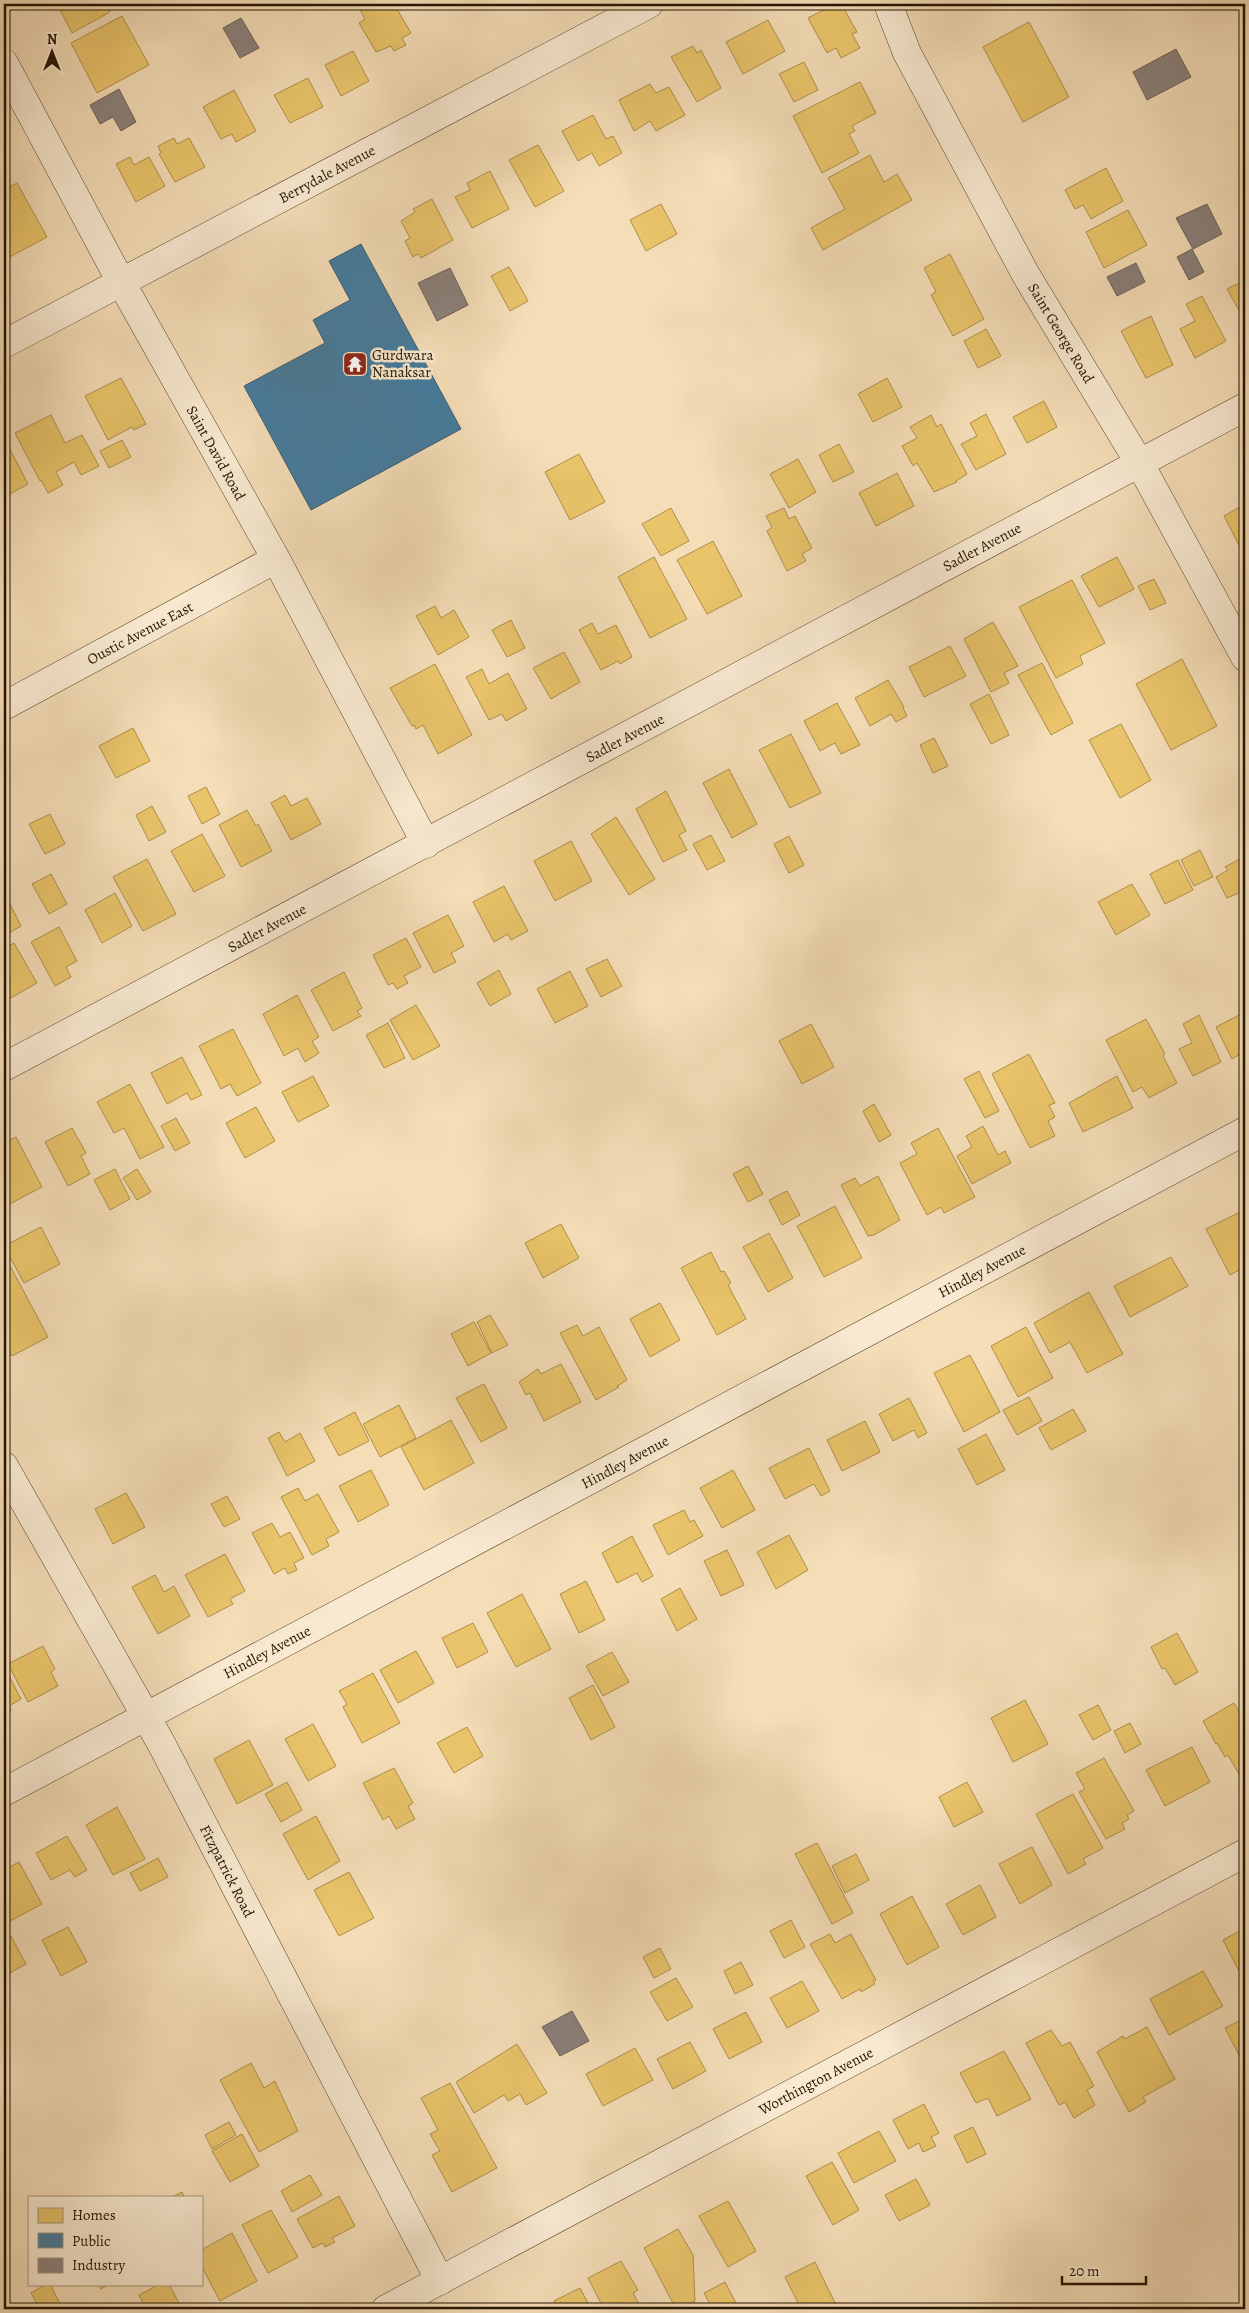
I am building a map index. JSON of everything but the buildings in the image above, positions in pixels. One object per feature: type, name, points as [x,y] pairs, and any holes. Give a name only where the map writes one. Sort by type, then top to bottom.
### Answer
[{"type":"street","name":"Berrydale Avenue","points":[[4,344],[650,4]]},
{"type":"street","name":"Saint George Road","points":[[888,4],[908,53],[1026,275],[1140,464],[1245,657]]},
{"type":"street","name":"Saint David Road","points":[[4,63],[121,282],[276,559],[426,844]]},
{"type":"street","name":"Sadler Avenue","points":[[4,1067],[1245,407]]},
{"type":"street","name":"Oustic Avenue East","points":[[4,706],[276,559]]},
{"type":"street","name":"Hindley Avenue","points":[[4,1792],[1245,1131]]},
{"type":"street","name":"Fitzpatrick Road","points":[[4,1466],[146,1717],[440,2281]]},
{"type":"street","name":"Worthington Avenue","points":[[386,2309],[1245,1853]]},
{"type":"place","name":"Gurdwara Nanaksar","points":[[355,364]]}]
